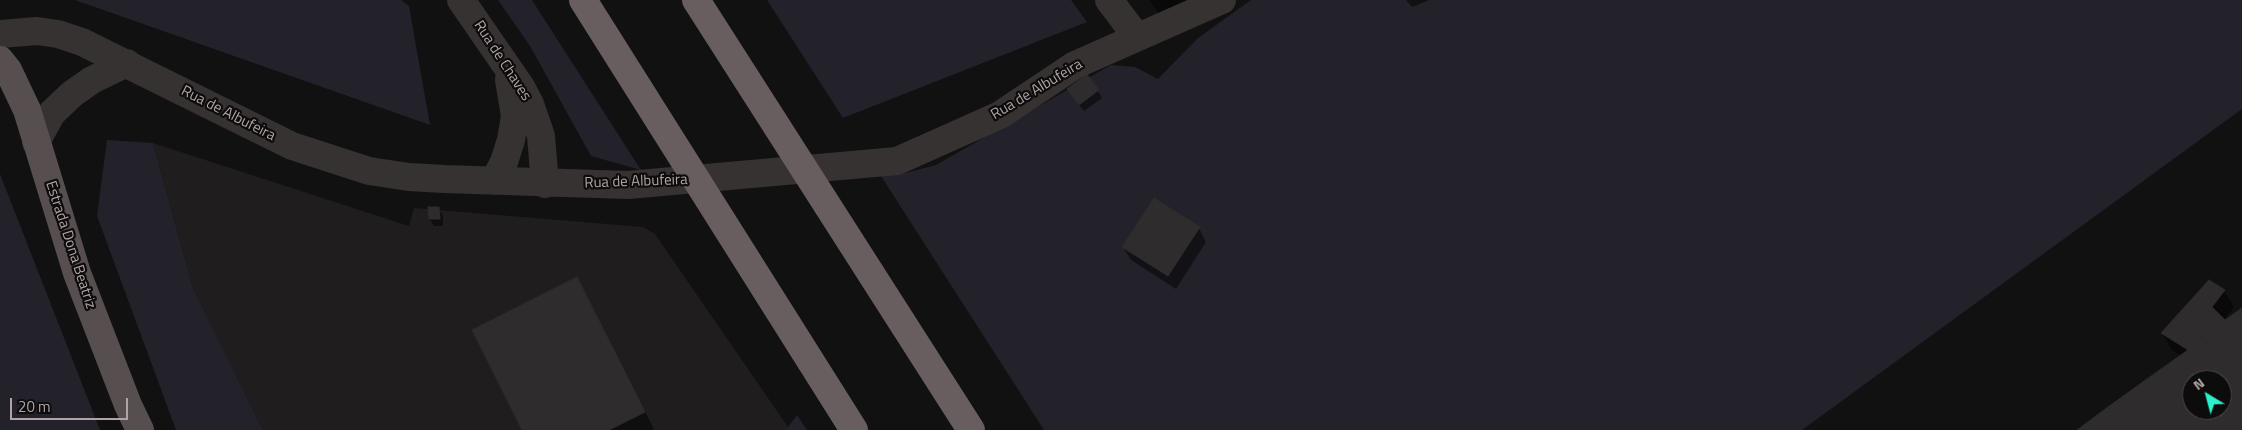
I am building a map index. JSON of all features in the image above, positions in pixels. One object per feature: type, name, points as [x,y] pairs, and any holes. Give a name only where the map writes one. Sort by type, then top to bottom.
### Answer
[{"type":"highway","points":[[583,0],[854,430]]},
{"type":"highway","points":[[696,0],[971,430]]},
{"type":"main road","name":"Estrada Dona Beatriz","points":[[0,60],[8,70],[27,110],[77,274],[128,406],[140,430]]},
{"type":"street","name":"Rua de Chaves","points":[[461,0],[521,87],[537,120],[541,136],[545,184]]},
{"type":"street","points":[[1109,0],[1137,37]]},
{"type":"street","name":"Rua de Albufeira","points":[[0,34],[37,31],[58,34],[82,42],[292,146],[379,173],[408,177],[545,184],[628,185],[897,161],[1000,115],[1075,65],[1222,0]]},
{"type":"street","points":[[36,142],[52,113],[72,94],[92,80],[127,63]]},
{"type":"street","points":[[494,181],[504,162],[515,116],[514,97],[506,66]]},
{"type":"shaded area","points":[[75,0],[401,0],[409,6],[430,125]]},
{"type":"shaded area","points":[[498,0],[532,0],[641,170],[591,156],[530,46]]},
{"type":"shaded area","points":[[767,0],[1071,0],[1087,22],[843,118]]},
{"type":"shaded area","points":[[1251,0],[1406,0],[1412,7],[1429,0],[2242,0],[2242,109],[1802,430],[1044,430],[879,173],[905,173],[936,165],[1111,65],[1135,67],[1158,79],[1198,38]]},
{"type":"shaded area","points":[[107,140],[153,143],[193,288],[263,430],[176,430],[97,216]]},
{"type":"shaded area","points":[[153,143],[409,226],[414,208],[643,227],[655,234],[788,427],[785,430],[263,430],[193,288]]},
{"type":"shaded area","points":[[0,174],[100,430],[0,430]]},
{"type":"shaded area","points":[[797,415],[807,430],[785,430],[788,427]]},
{"type":"building","points":[[1087,74],[1099,90],[1079,105],[1067,89]]},
{"type":"building","points":[[1154,198],[1200,227],[1168,276],[1122,247]]},
{"type":"building","points":[[428,207],[439,207],[440,219],[429,219]]},
{"type":"building","points":[[577,277],[645,412],[609,430],[522,430],[472,330]]},
{"type":"building","points":[[2209,280],[2225,290],[2212,307],[2225,320],[2201,337],[2226,370],[2182,370],[2182,420],[2232,420],[2232,379],[2242,392],[2242,430],[2184,430],[2147,379],[2188,350],[2161,333]]},
{"type":"building","points":[[2242,308],[2242,392],[2232,379],[2232,370],[2226,370],[2201,337]]},
{"type":"building","points":[[2147,379],[2184,430],[2125,430],[2108,407]]},
{"type":"building","points":[[2108,407],[2125,430],[2077,430]]}]
